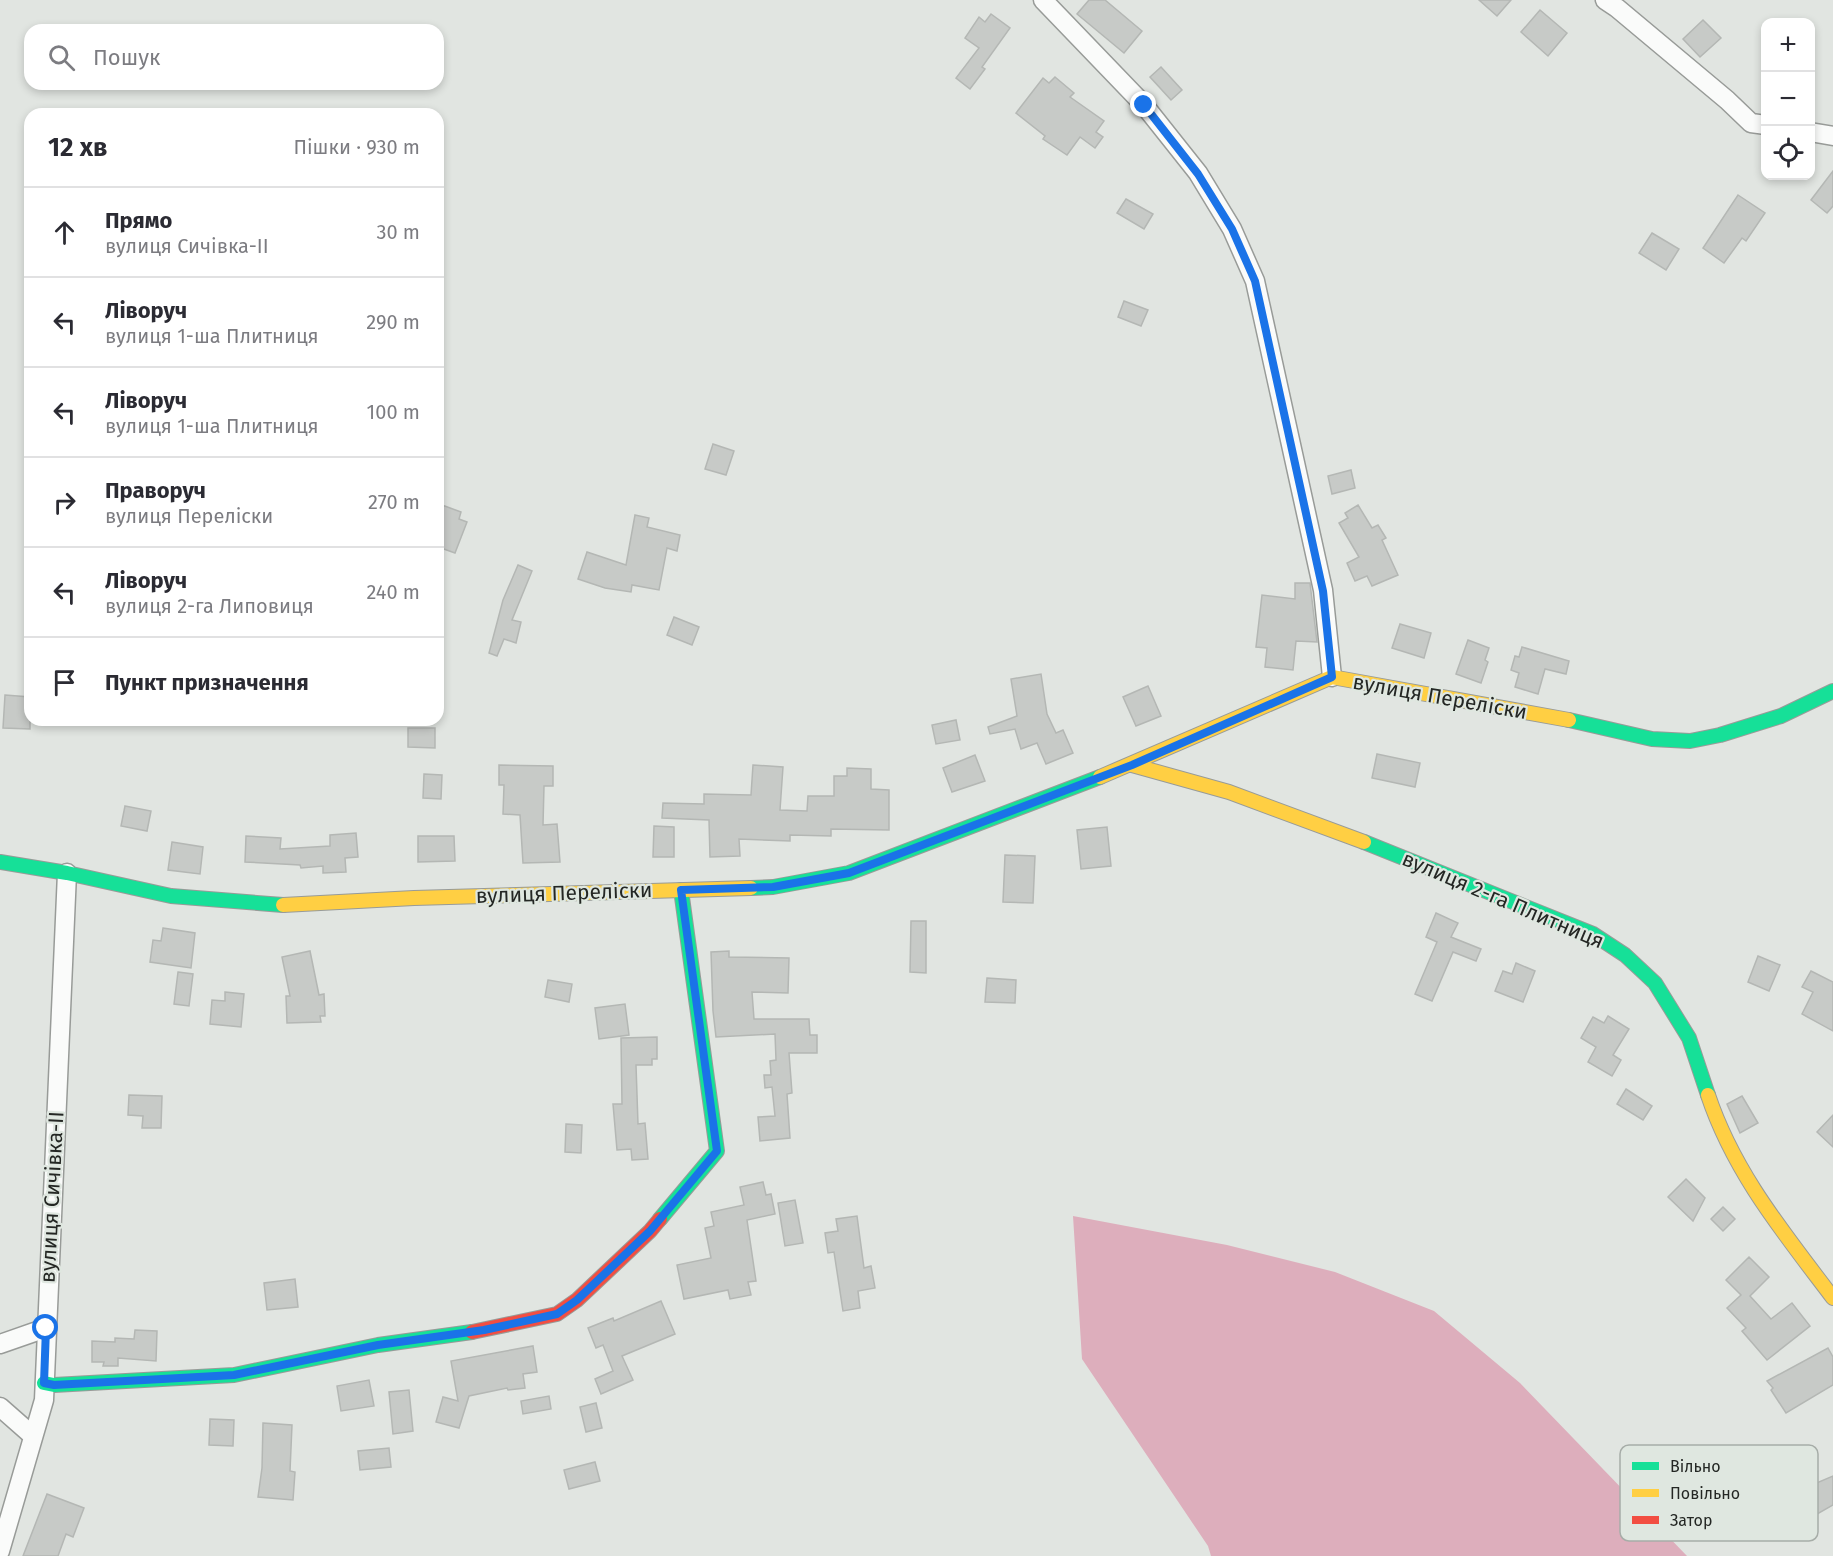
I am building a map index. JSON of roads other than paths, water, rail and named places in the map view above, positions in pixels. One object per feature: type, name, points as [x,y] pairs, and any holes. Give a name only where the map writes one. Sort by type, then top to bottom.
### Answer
[{"type":"street","points":[[1043,0],[1144,105],[1198,174],[1232,229],[1255,281],[1323,591],[1332,677]]},
{"type":"street","points":[[1605,0],[1709,85],[1751,123],[1761,125]]},
{"type":"street","points":[[1815,133],[1833,136]]},
{"type":"street","name":"вулиця Переліски","points":[[0,862],[67,873],[171,896],[281,905],[414,898],[773,887],[849,873],[1132,765],[1332,677],[1580,722],[1652,739],[1690,741],[1720,735],[1781,716],[1833,691]]},
{"type":"street","name":"вулиця 2-га Плитниця","points":[[1132,765],[1180,775],[1336,831],[1593,934],[1625,955],[1655,983],[1689,1038],[1713,1110],[1735,1157],[1758,1198],[1833,1298]]},
{"type":"street","name":"вулиця Сичівка-II","points":[[0,1551],[44,1400],[67,873]]},
{"type":"street","points":[[44,1383],[54,1385],[234,1375],[378,1345],[484,1330],[557,1314],[577,1300],[650,1231],[717,1151],[681,890]]},
{"type":"street","points":[[0,1344],[46,1328]]},
{"type":"street","points":[[0,1407],[33,1436]]}]
